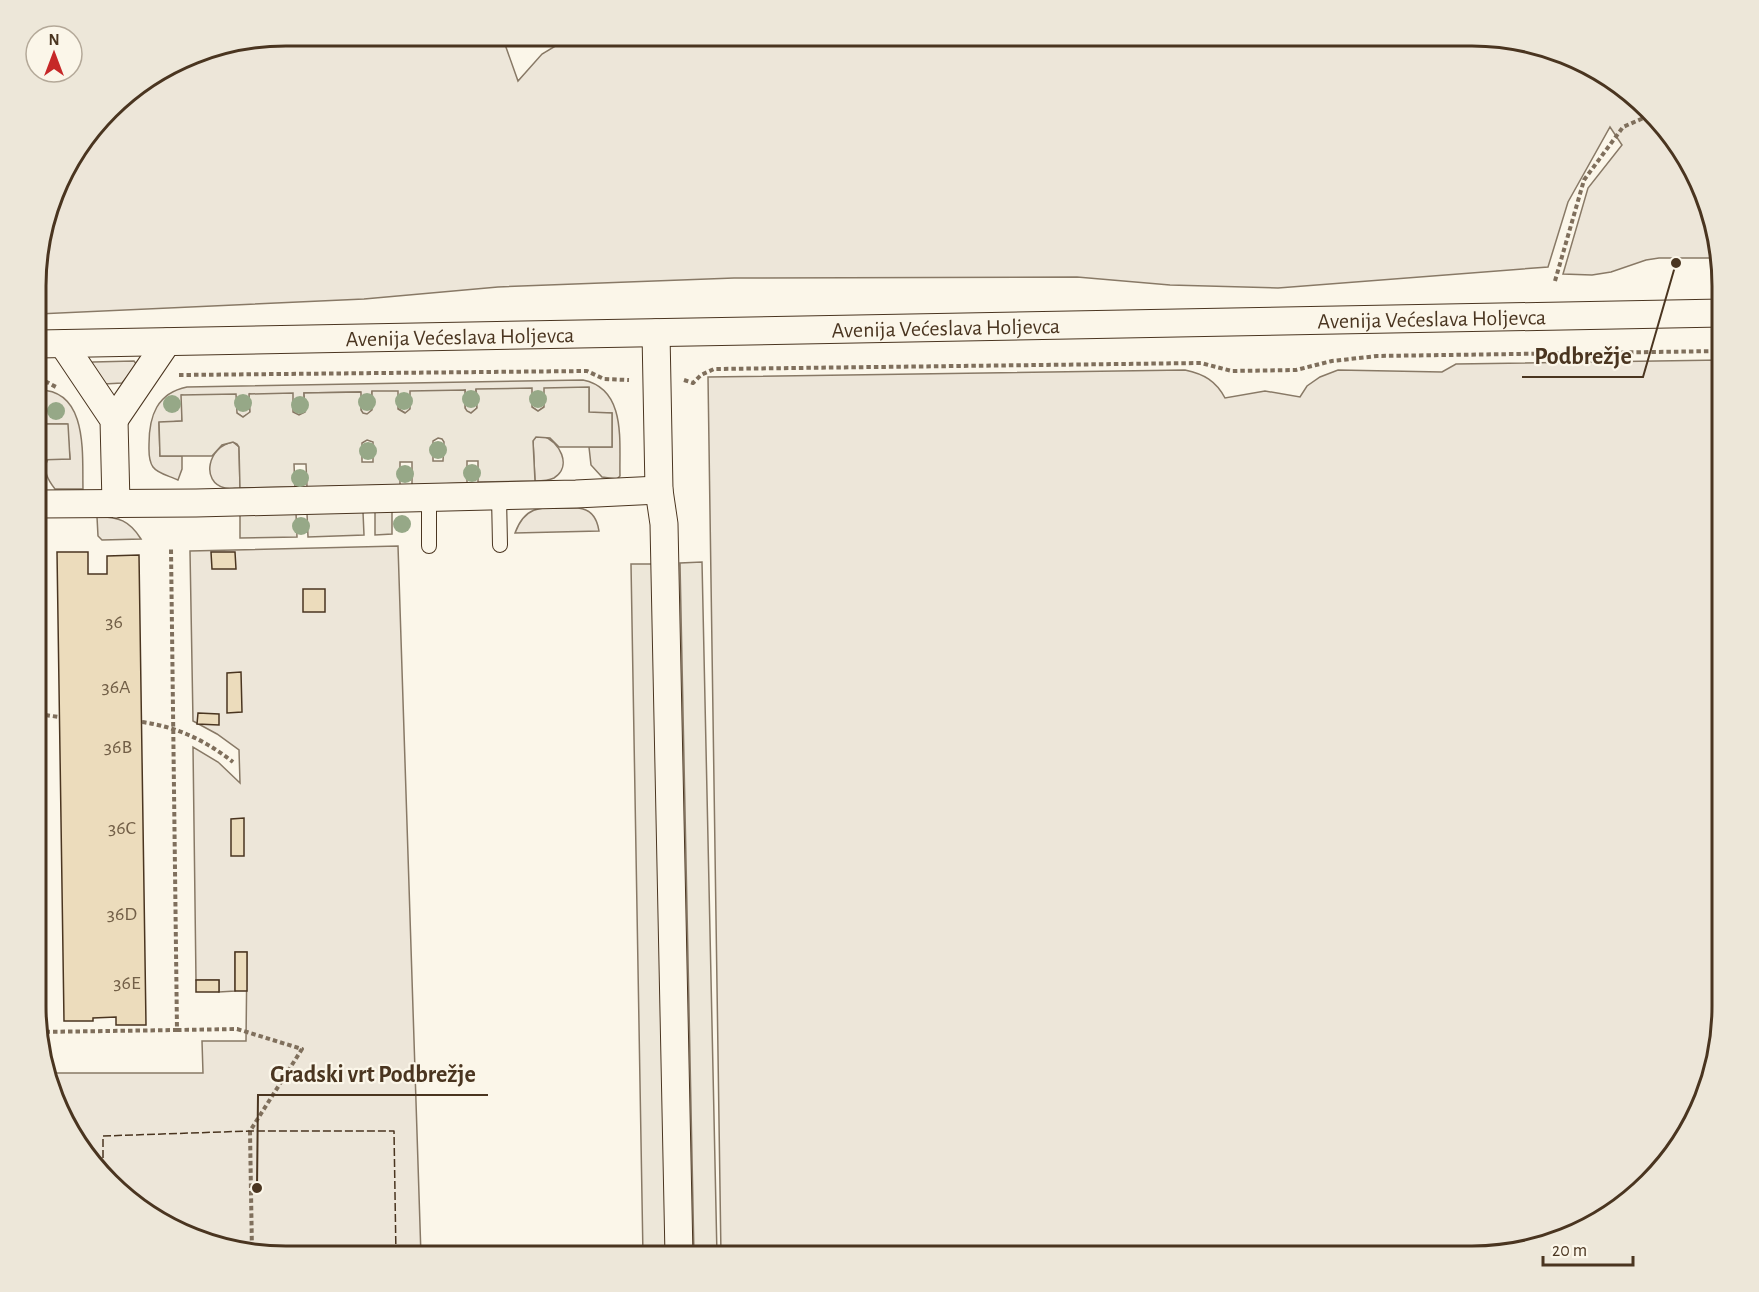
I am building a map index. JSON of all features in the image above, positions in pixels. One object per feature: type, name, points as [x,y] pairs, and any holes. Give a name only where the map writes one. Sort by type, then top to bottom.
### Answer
[{"type":"street","name":"Avenija Većeslava Holjevca","points":[[50,344],[1712,313]]},
{"type":"street","points":[[656,333],[659,490],[664,524],[679,1246]]},
{"type":"street","points":[[116,504],[114,420],[167,342]]},
{"type":"street","name":"Avenija Većeslava Holjevca","points":[[50,344],[114,420]]},
{"type":"street","points":[[46,504],[499,496],[659,490]]},
{"type":"lane","points":[[499,496],[500,545]]},
{"type":"lane","points":[[429,497],[429,546]]},
{"type":"path","points":[[1555,281],[1584,180],[1623,127],[1643,118]]},
{"type":"path","points":[[685,380],[693,383],[700,375],[714,369],[1201,363],[1232,371],[1296,370],[1332,361],[1377,356],[1712,351]]},
{"type":"path","points":[[177,375],[587,371],[604,379],[621,380]]},
{"type":"path","points":[[171,549],[177,1030]]},
{"type":"path","points":[[46,715],[59,717]]},
{"type":"path","points":[[142,722],[173,728],[212,746],[233,762]]},
{"type":"path","points":[[48,1032],[237,1029],[302,1048],[250,1131],[252,1243]]},
{"type":"shaded area","points":[[286,46],[506,46],[518,81],[542,54],[555,46],[1473,46],[1519,51],[1550,59],[1593,79],[1631,106],[1663,140],[1688,180],[1700,209],[1710,258],[1659,258],[1611,272],[1592,275],[1563,274],[1588,188],[1622,145],[1610,127],[1568,202],[1548,267],[1278,288],[1170,285],[1077,277],[734,278],[498,287],[364,299],[46,314],[47,271],[51,240],[59,209],[79,166],[96,140],[128,106],[153,87],[180,71],[209,59],[240,51]]},
{"type":"shaded area","points":[[1712,360],[1712,1021],[1708,1052],[1700,1083],[1680,1126],[1653,1164],[1619,1196],[1579,1221],[1535,1237],[1488,1245],[721,1246],[708,377],[1185,370],[1209,379],[1225,398],[1265,391],[1300,397],[1307,386],[1320,377],[1338,370],[1442,372],[1456,364]]},
{"type":"shaded area","points":[[134,361],[137,365],[122,383],[104,384],[89,364],[93,362]]},
{"type":"shaded area","points":[[583,380],[597,385],[614,405],[619,433],[620,476],[617,479],[602,477],[591,465],[589,447],[612,447],[612,413],[589,413],[589,388],[538,411],[532,407],[476,390],[477,408],[471,413],[465,408],[465,390],[410,409],[405,413],[372,392],[372,410],[367,415],[361,410],[360,392],[304,393],[305,412],[299,415],[250,394],[250,413],[243,417],[182,395],[182,421],[159,423],[160,456],[182,456],[182,469],[178,480],[161,473],[151,464],[149,434],[153,415],[168,394],[187,387]]},
{"type":"shaded area","points":[[589,387],[589,412],[612,413],[612,447],[559,447],[550,438],[536,437],[533,441],[535,481],[478,482],[478,461],[467,461],[467,483],[412,485],[412,462],[400,462],[400,485],[307,487],[306,464],[294,464],[295,487],[240,488],[239,447],[233,442],[222,445],[212,456],[160,456],[159,422],[182,421],[181,395],[236,394],[237,413],[243,417],[250,412],[249,394],[293,393],[293,412],[299,415],[305,412],[304,393],[361,392],[361,410],[367,414],[372,410],[372,391],[398,391],[398,409],[405,413],[410,409],[410,391],[465,390],[465,408],[471,413],[477,408],[476,389],[532,388],[532,407],[538,411],[544,407],[544,388]],"holes":[[[438,438],[444,442],[443,461],[433,461],[433,441]],[[367,440],[373,442],[373,462],[362,462],[362,443]]]},
{"type":"shaded area","points":[[46,391],[55,393],[66,400],[74,412],[82,443],[83,489],[55,489],[46,471],[48,459],[70,459],[67,424],[46,424]]},
{"type":"shaded area","points":[[46,424],[68,424],[70,459],[46,460]]},
{"type":"shaded area","points":[[543,436],[559,448],[563,467],[554,478],[535,481],[533,440]]},
{"type":"shaded area","points":[[233,442],[239,447],[240,488],[227,488],[217,484],[210,472],[210,464],[218,450]]},
{"type":"shaded area","points":[[540,508],[578,508],[593,515],[599,531],[515,533],[520,522],[532,511]]},
{"type":"shaded area","points":[[375,511],[392,511],[392,534],[375,535]]},
{"type":"shaded area","points":[[363,512],[364,535],[308,537],[307,513]]},
{"type":"shaded area","points":[[296,513],[297,537],[240,538],[240,514]]},
{"type":"shaded area","points":[[97,517],[111,517],[123,521],[141,539],[102,540],[98,536]]},
{"type":"shaded area","points":[[398,546],[421,1246],[271,1245],[224,1237],[180,1221],[140,1196],[106,1164],[79,1126],[59,1083],[56,1073],[203,1073],[202,1041],[246,1041],[247,952],[235,952],[235,991],[219,992],[219,980],[196,980],[193,747],[218,762],[240,783],[239,750],[217,734],[193,721],[190,551]]},
{"type":"shaded area","points":[[702,562],[717,1246],[694,1246],[680,563]]},
{"type":"shaded area","points":[[631,564],[653,564],[666,1246],[643,1246]]},
{"type":"building","points":[[57,552],[88,552],[88,574],[107,574],[107,556],[139,555],[146,1025],[116,1025],[116,1017],[93,1018],[93,1021],[64,1021]]},
{"type":"building","points":[[211,552],[235,552],[236,569],[212,569]]},
{"type":"building","points":[[303,589],[325,589],[325,612],[303,612]]},
{"type":"building","points":[[241,672],[242,712],[227,713],[227,673]]},
{"type":"building","points":[[198,713],[219,714],[219,725],[197,724]]},
{"type":"building","points":[[244,818],[244,856],[231,856],[231,819]]},
{"type":"building","points":[[235,952],[247,952],[247,991],[235,991]]},
{"type":"building","points":[[196,980],[219,980],[219,992],[196,992]]},
{"type":"fence","points":[[103,1160],[103,1136],[250,1131],[394,1131],[396,1246]]},
{"type":"place","name":"Podbrežje","points":[[1676,263]]},
{"type":"place","name":"Gradski vrt Podbrežje","points":[[257,1188]]}]
